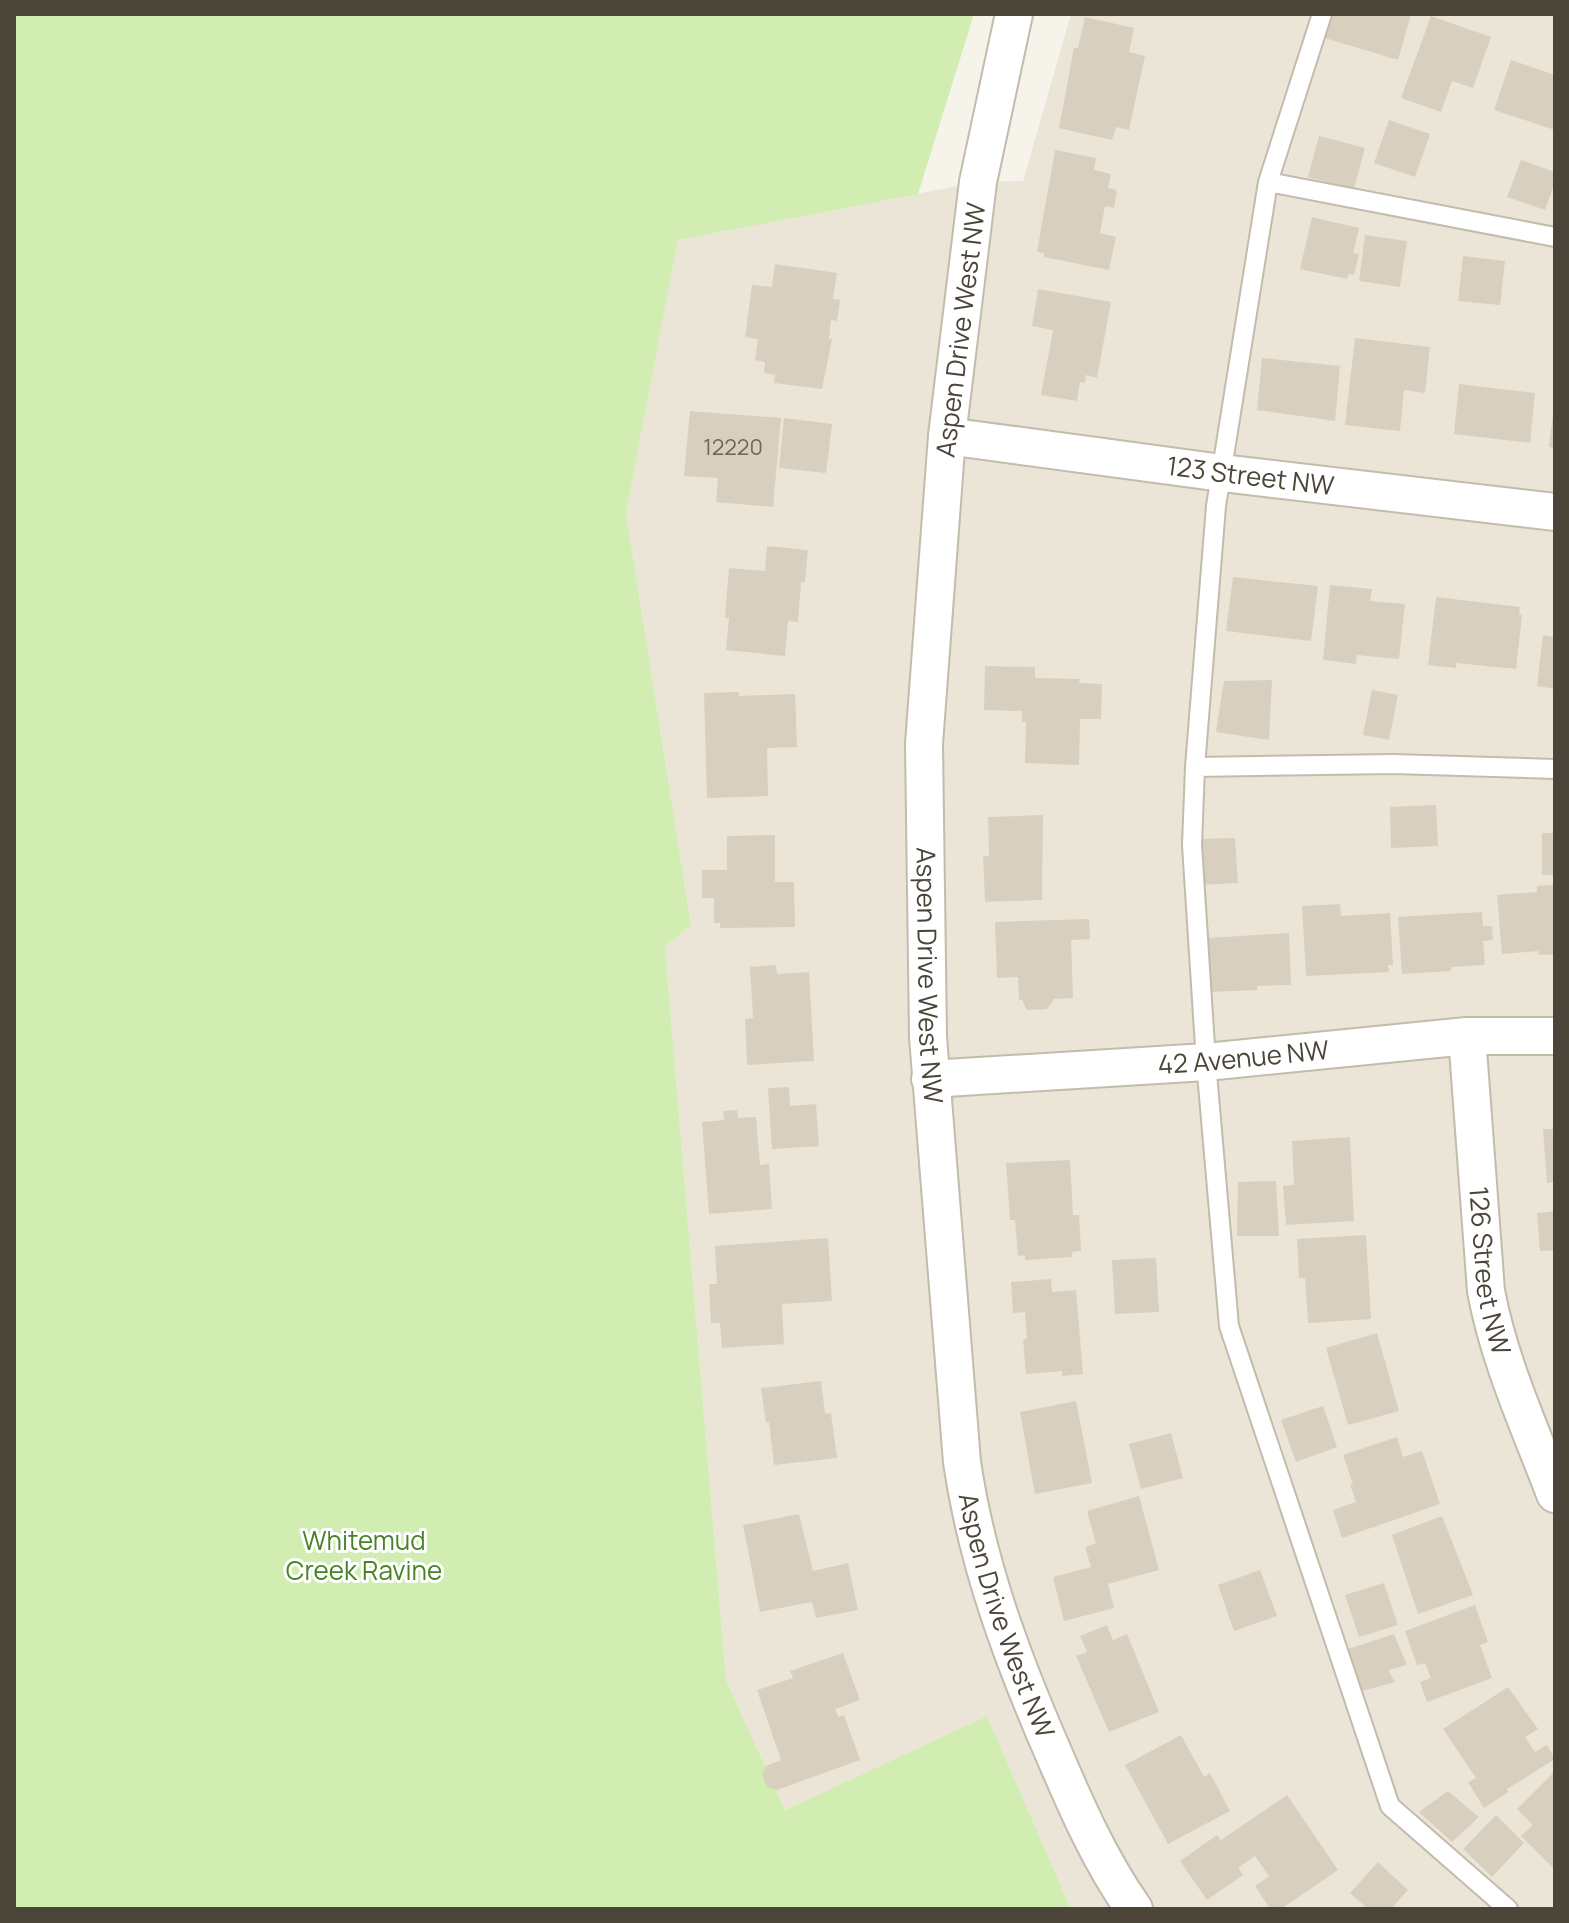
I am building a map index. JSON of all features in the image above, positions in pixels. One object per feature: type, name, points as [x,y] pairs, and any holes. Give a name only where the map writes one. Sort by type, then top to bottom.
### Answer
[{"type":"street","name":"Aspen Drive West NW","points":[[1014,14],[978,182],[947,436],[924,744],[930,1079],[962,1462],[969,1512],[1021,1677],[1092,1838],[1134,1909]]},
{"type":"street","name":"123 Street NW","points":[[947,436],[1222,473],[1555,512]]},
{"type":"street","name":"42 Avenue NW","points":[[930,1079],[1206,1062],[1467,1036],[1555,1036]]},
{"type":"street","name":"126 Street NW","points":[[1467,1036],[1486,1291],[1502,1351],[1555,1494]]},
{"type":"lane","points":[[1322,14],[1268,182],[1215,520],[1195,767],[1192,845],[1206,1062],[1229,1326],[1390,1806],[1508,1909]]},
{"type":"lane","points":[[1268,182],[1555,237]]},
{"type":"lane","points":[[1195,767],[1393,764],[1555,769]]},
{"type":"shaded area","points":[[1071,14],[1555,14],[1555,1909],[1071,1909],[987,1716],[785,1810],[726,1680],[665,947],[691,925],[626,513],[678,240],[978,182],[1023,181]]},
{"type":"green space","name":"Whitemud Creek Ravine","points":[[14,14],[974,14],[918,194],[678,240],[626,513],[691,925],[665,947],[726,1680],[785,1810],[987,1716],[1071,1909],[14,1909]]},
{"type":"building","points":[[1332,14],[1411,14],[1398,60],[1325,38]]},
{"type":"building","points":[[1431,16],[1491,37],[1473,88],[1452,81],[1441,112],[1401,98]]},
{"type":"building","points":[[1085,17],[1134,28],[1129,52],[1145,56],[1129,130],[1116,127],[1112,140],[1059,128],[1074,48],[1078,48]]},
{"type":"building","points":[[1511,60],[1555,75],[1555,130],[1494,110]]},
{"type":"building","points":[[1389,120],[1430,134],[1415,177],[1374,163]]},
{"type":"building","points":[[1319,136],[1365,148],[1354,189],[1308,177]]},
{"type":"building","points":[[1055,150],[1096,158],[1094,170],[1111,174],[1108,188],[1117,190],[1114,208],[1105,206],[1100,233],[1116,237],[1109,270],[1044,257],[1044,253],[1037,252]]},
{"type":"building","points":[[1521,160],[1555,172],[1555,182],[1545,210],[1507,197]]},
{"type":"building","points":[[1312,217],[1359,228],[1353,253],[1359,254],[1354,275],[1349,274],[1347,279],[1300,269]]},
{"type":"building","points":[[1365,235],[1407,241],[1400,287],[1359,281]]},
{"type":"building","points":[[1463,256],[1505,261],[1500,305],[1458,301]]},
{"type":"building","points":[[775,264],[837,273],[833,299],[840,300],[837,321],[831,320],[829,339],[832,339],[822,389],[774,383],[775,375],[764,373],[765,362],[755,360],[758,339],[745,337],[752,285],[772,287]]},
{"type":"building","points":[[1038,289],[1111,302],[1097,378],[1086,375],[1085,383],[1080,382],[1077,401],[1041,395],[1053,330],[1032,326]]},
{"type":"building","points":[[1355,338],[1430,347],[1425,393],[1404,390],[1400,431],[1345,425]]},
{"type":"building","points":[[1262,358],[1340,366],[1335,421],[1257,410]]},
{"type":"building","points":[[1459,384],[1535,393],[1530,443],[1454,434]]},
{"type":"building","points":[[690,411],[781,418],[773,507],[716,502],[718,478],[684,476]]},
{"type":"building","points":[[1555,414],[1555,448],[1549,447]]},
{"type":"building","points":[[784,418],[832,424],[826,473],[779,468]]},
{"type":"building","points":[[767,546],[808,550],[805,582],[801,582],[798,622],[788,621],[785,656],[726,650],[729,568],[765,571]]},
{"type":"building","points":[[1233,577],[1318,586],[1311,641],[1226,631]]},
{"type":"building","points":[[1330,585],[1372,589],[1370,601],[1405,604],[1399,659],[1357,655],[1356,664],[1323,660]]},
{"type":"building","points":[[1436,597],[1520,607],[1519,615],[1522,615],[1516,669],[1456,663],[1456,668],[1428,665]]},
{"type":"building","points":[[1543,635],[1555,637],[1555,689],[1537,686]]},
{"type":"building","points":[[985,666],[1035,667],[1035,678],[1080,679],[1079,683],[1102,684],[1101,719],[1080,719],[1079,765],[1025,763],[1026,722],[1022,722],[1022,711],[984,710]]},
{"type":"building","points":[[1272,680],[1269,740],[1216,732],[1224,681]]},
{"type":"building","points":[[1372,690],[1398,695],[1389,740],[1363,735]]},
{"type":"building","points":[[739,692],[739,696],[795,694],[797,747],[767,748],[768,796],[707,798],[704,693]]},
{"type":"building","points":[[1436,805],[1438,846],[1391,848],[1390,807]]},
{"type":"building","points":[[1043,815],[1042,900],[985,902],[983,856],[989,856],[988,817]]},
{"type":"building","points":[[1542,833],[1555,833],[1555,875],[1542,875]]},
{"type":"building","points":[[775,835],[775,882],[794,882],[795,927],[720,928],[720,923],[714,923],[714,898],[702,898],[702,870],[727,870],[727,836]]},
{"type":"building","points":[[1235,838],[1238,883],[1200,885],[1197,839]]},
{"type":"building","points":[[1555,885],[1555,954],[1539,955],[1538,951],[1502,954],[1497,895],[1537,892],[1537,886]]},
{"type":"building","points":[[1340,904],[1341,916],[1390,913],[1393,965],[1388,965],[1389,972],[1306,976],[1302,906]]},
{"type":"building","points":[[1482,912],[1483,926],[1492,926],[1493,940],[1483,941],[1485,965],[1402,974],[1398,917]]},
{"type":"building","points":[[1089,919],[1090,939],[1071,940],[1073,998],[1054,999],[1047,1009],[1027,1010],[1019,1000],[1018,977],[997,978],[995,922]]},
{"type":"building","points":[[1289,933],[1291,985],[1210,992],[1208,938]]},
{"type":"building","points":[[776,965],[777,974],[809,972],[814,1061],[747,1065],[745,1019],[753,1018],[750,967]]},
{"type":"building","points":[[789,1087],[790,1106],[816,1104],[819,1146],[772,1149],[768,1088]]},
{"type":"building","points":[[737,1110],[738,1118],[756,1117],[760,1165],[769,1164],[772,1209],[709,1214],[702,1122],[724,1120],[723,1111]]},
{"type":"building","points":[[1543,1129],[1555,1129],[1555,1182],[1547,1183]]},
{"type":"building","points":[[1350,1137],[1354,1221],[1286,1225],[1283,1186],[1294,1185],[1292,1141]]},
{"type":"building","points":[[1070,1160],[1073,1215],[1079,1215],[1081,1251],[1072,1252],[1072,1257],[1025,1260],[1025,1255],[1018,1256],[1015,1220],[1010,1220],[1006,1163]]},
{"type":"building","points":[[1276,1181],[1279,1236],[1237,1236],[1238,1182]]},
{"type":"building","points":[[1555,1211],[1555,1250],[1540,1251],[1537,1213]]},
{"type":"building","points":[[1366,1235],[1371,1319],[1308,1323],[1305,1278],[1299,1278],[1297,1239]]},
{"type":"building","points":[[828,1238],[832,1301],[782,1304],[784,1344],[722,1348],[720,1323],[711,1323],[709,1284],[717,1284],[715,1246]]},
{"type":"building","points":[[1156,1258],[1159,1312],[1115,1314],[1112,1260]]},
{"type":"building","points":[[1051,1279],[1052,1292],[1076,1290],[1083,1374],[1062,1376],[1062,1371],[1026,1374],[1023,1339],[1027,1339],[1025,1312],[1013,1313],[1011,1282]]},
{"type":"building","points":[[1377,1333],[1399,1411],[1348,1425],[1326,1348]]},
{"type":"building","points":[[821,1381],[825,1414],[831,1413],[837,1458],[774,1465],[761,1388]]},
{"type":"building","points":[[1076,1401],[1092,1483],[1035,1494],[1020,1412]]},
{"type":"building","points":[[1323,1406],[1337,1447],[1296,1462],[1281,1420]]},
{"type":"building","points":[[1171,1433],[1183,1478],[1141,1489],[1129,1444]]},
{"type":"building","points":[[1397,1437],[1403,1457],[1422,1451],[1440,1504],[1342,1538],[1333,1510],[1356,1502],[1343,1455]]},
{"type":"building","points":[[1139,1496],[1159,1570],[1108,1584],[1114,1608],[1064,1621],[1053,1577],[1091,1567],[1085,1547],[1096,1543],[1087,1511]]},
{"type":"building","points":[[799,1514],[813,1571],[848,1563],[858,1610],[816,1618],[812,1602],[760,1612],[743,1525]]},
{"type":"building","points":[[1442,1516],[1473,1595],[1418,1614],[1392,1535]]},
{"type":"building","points":[[1260,1570],[1277,1616],[1234,1631],[1218,1585]]},
{"type":"building","points":[[1384,1583],[1398,1625],[1359,1637],[1345,1595]]},
{"type":"building","points":[[1475,1605],[1488,1642],[1480,1645],[1492,1678],[1427,1702],[1420,1682],[1431,1678],[1425,1663],[1417,1665],[1405,1631]]},
{"type":"building","points":[[1107,1625],[1113,1640],[1127,1634],[1159,1712],[1109,1732],[1076,1656],[1087,1652],[1080,1636]]},
{"type":"building","points":[[1394,1634],[1407,1665],[1388,1670],[1395,1682],[1359,1692],[1348,1649]]},
{"type":"building","points":[[843,1653],[860,1700],[835,1709],[838,1717],[844,1715],[860,1760],[777,1790],[767,1787],[762,1774],[766,1766],[781,1760],[757,1690],[793,1678],[790,1671]]},
{"type":"building","points":[[1508,1687],[1538,1729],[1525,1737],[1535,1752],[1547,1745],[1555,1759],[1507,1789],[1508,1792],[1484,1808],[1468,1782],[1476,1778],[1443,1729]]},
{"type":"building","points":[[1181,1735],[1204,1777],[1210,1773],[1230,1811],[1168,1844],[1125,1765]]},
{"type":"building","points":[[1555,1771],[1555,1870],[1521,1836],[1533,1825],[1517,1809]]},
{"type":"building","points":[[1448,1791],[1479,1817],[1452,1842],[1419,1812]]},
{"type":"building","points":[[1287,1795],[1338,1870],[1281,1909],[1270,1909],[1255,1886],[1269,1876],[1255,1856],[1238,1868],[1243,1875],[1207,1900],[1180,1861],[1217,1835],[1221,1840]]},
{"type":"building","points":[[1496,1815],[1524,1843],[1492,1877],[1463,1849]]},
{"type":"building","points":[[1378,1862],[1408,1890],[1391,1909],[1368,1909],[1350,1893]]}]
